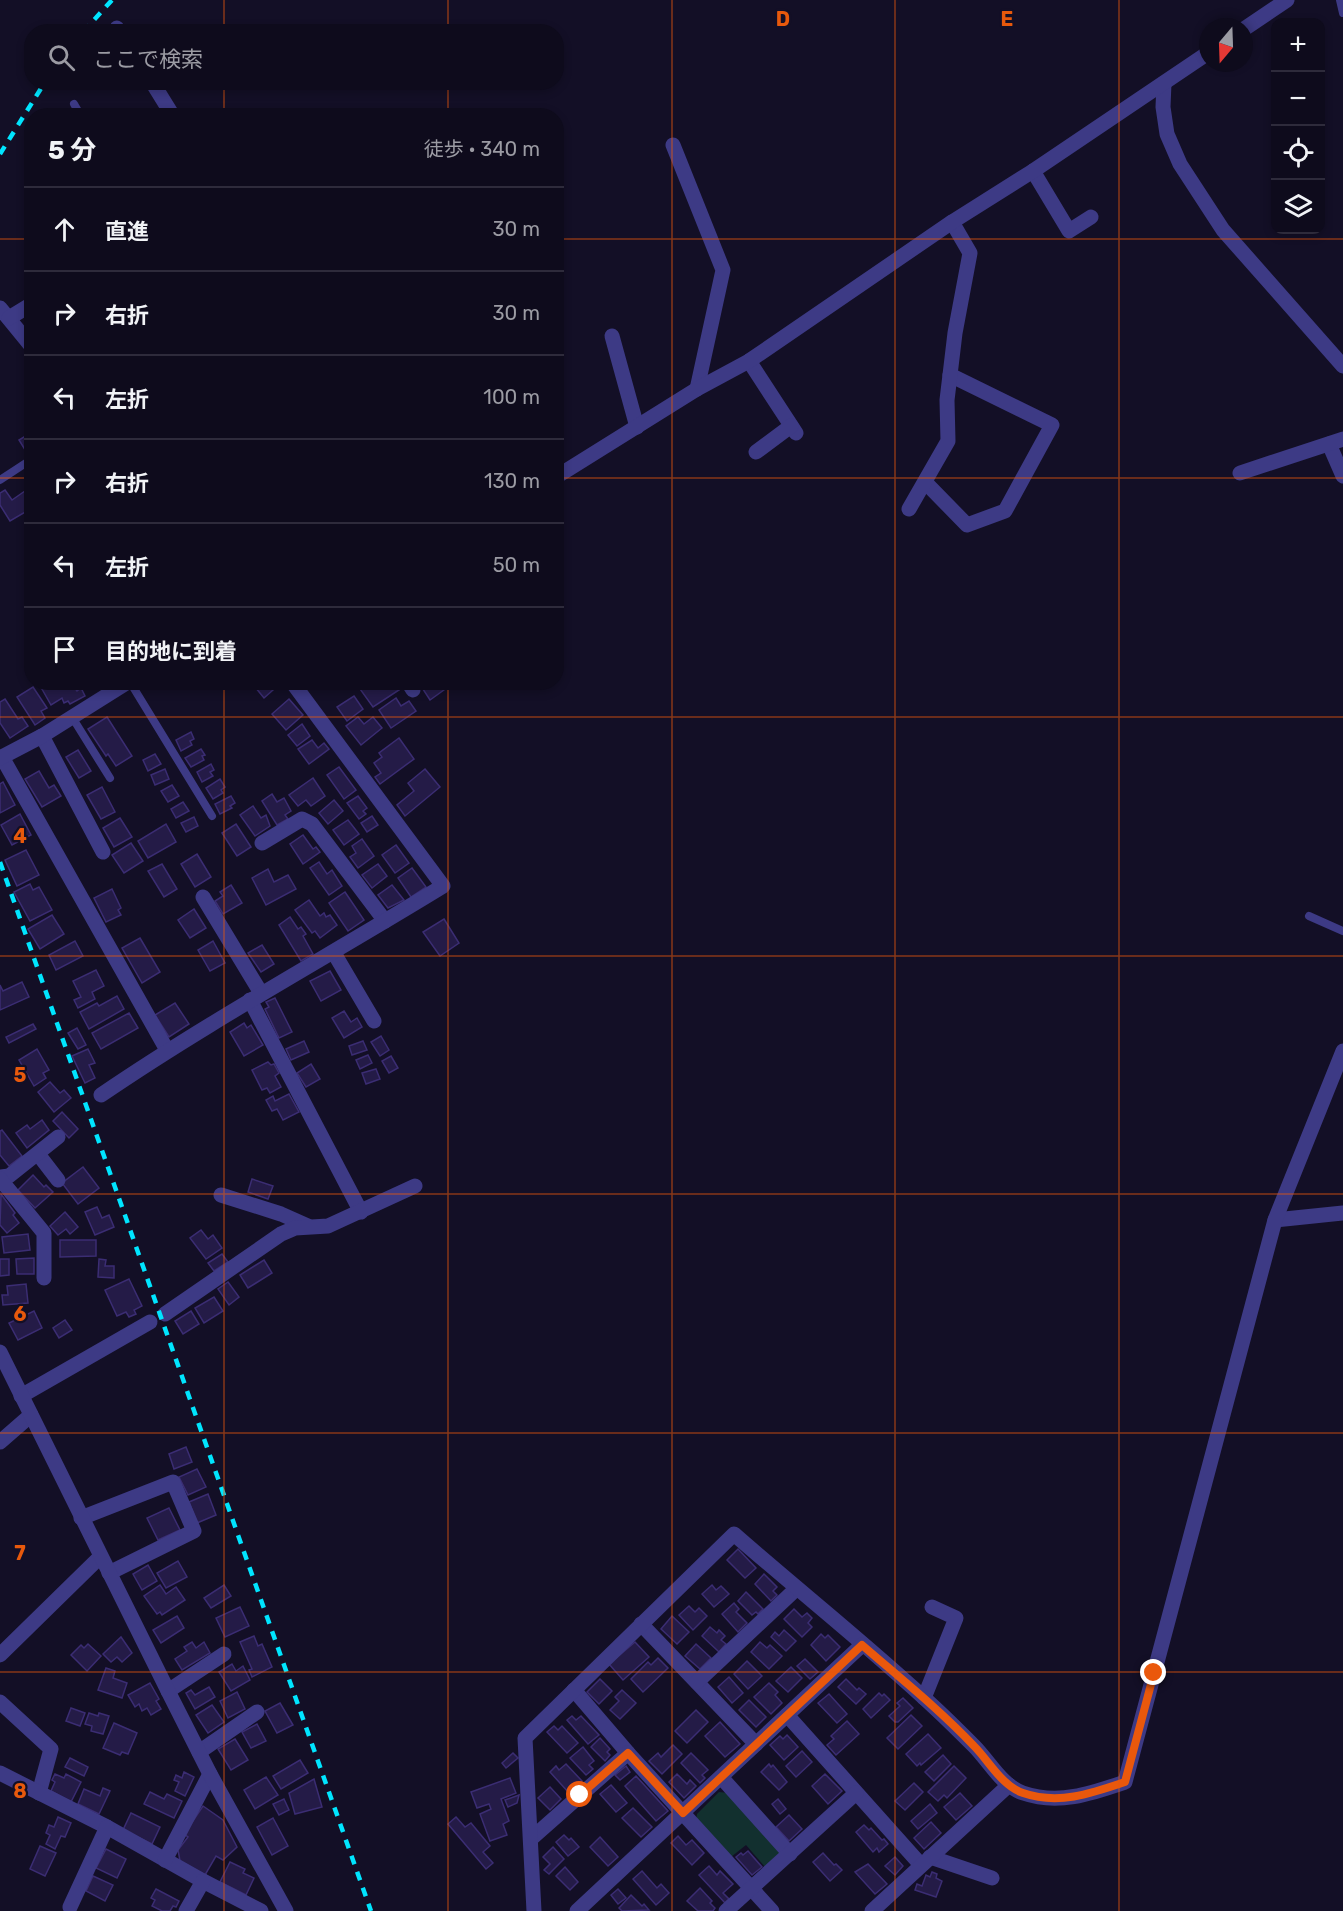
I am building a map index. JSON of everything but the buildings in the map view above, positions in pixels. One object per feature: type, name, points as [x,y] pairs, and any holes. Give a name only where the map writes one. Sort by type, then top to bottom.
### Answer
[{"type":"street","points":[[1253,23],[1287,0]]},
{"type":"street","points":[[564,472],[697,389],[749,360],[952,222],[1033,171],[1199,59]]},
{"type":"street","points":[[1164,83],[1163,107],[1167,134],[1180,164],[1223,230],[1343,366]]},
{"type":"street","points":[[157,90],[168,108]]},
{"type":"street","points":[[673,145],[723,270],[697,389]]},
{"type":"street","points":[[1033,171],[1069,231],[1091,217]]},
{"type":"street","points":[[909,509],[948,441],[947,400],[955,333],[970,253],[952,222]]},
{"type":"street","points":[[24,306],[4,313],[24,337]]},
{"type":"street","points":[[612,336],[637,427]]},
{"type":"street","points":[[749,360],[793,430],[756,452]]},
{"type":"street","points":[[925,482],[967,525],[1005,511],[1052,425],[950,375]]},
{"type":"street","points":[[1240,473],[1336,442],[1343,476]]},
{"type":"street","points":[[116,690],[42,736],[1,758],[167,1050]]},
{"type":"street","points":[[101,1095],[167,1050],[256,996],[334,953],[442,886],[298,690]]},
{"type":"street","points":[[42,736],[103,852]]},
{"type":"street","points":[[262,843],[302,819],[312,824],[386,921]]},
{"type":"street","points":[[203,897],[256,996],[362,1212]]},
{"type":"street","points":[[334,953],[374,1021]]},
{"type":"street","points":[[534,1911],[525,1738],[734,1534],[924,1698],[975,1746],[1008,1785],[1020,1792],[1042,1798],[1064,1799],[1090,1794],[1125,1782],[1275,1220],[1343,1052]]},
{"type":"street","points":[[44,1278],[44,1233],[0,1178],[9,1176],[58,1137]]},
{"type":"street","points":[[38,1154],[58,1180]]},
{"type":"street","points":[[165,1314],[282,1234],[295,1228],[328,1226],[415,1186]]},
{"type":"street","points":[[221,1195],[281,1214],[311,1227]]},
{"type":"street","points":[[1275,1220],[1343,1213]]},
{"type":"street","points":[[21,1396],[150,1322]]},
{"type":"street","points":[[0,1352],[100,1557],[210,1774],[286,1911]]},
{"type":"street","points":[[0,1442],[32,1415]]},
{"type":"street","points":[[81,1518],[173,1482],[194,1531],[108,1573]]},
{"type":"street","points":[[0,1655],[100,1557]]},
{"type":"street","points":[[697,1682],[796,1589]]},
{"type":"street","points":[[924,1698],[956,1618],[932,1607]]},
{"type":"street","points":[[642,1624],[756,1744]]},
{"type":"street","points":[[578,1911],[862,1645]]},
{"type":"street","points":[[168,1691],[224,1654]]},
{"type":"street","points":[[574,1690],[628,1753],[772,1911]]},
{"type":"street","points":[[0,1702],[51,1749],[39,1793]]},
{"type":"street","points":[[199,1752],[257,1712]]},
{"type":"street","points":[[787,1715],[856,1793],[926,1861],[992,1878]]},
{"type":"street","points":[[532,1838],[628,1753]]},
{"type":"street","points":[[0,1773],[107,1827],[261,1911]]},
{"type":"street","points":[[165,1860],[210,1774]]},
{"type":"street","points":[[721,1777],[790,1854]]},
{"type":"street","points":[[872,1911],[1008,1785]]},
{"type":"street","points":[[726,1911],[856,1793]]},
{"type":"street","points":[[70,1907],[107,1827]]},
{"type":"street","points":[[186,1911],[203,1881]]},
{"type":"lane","points":[[1340,0],[1343,13]]},
{"type":"lane","points":[[74,104],[76,108]]},
{"type":"lane","points":[[0,480],[24,464]]},
{"type":"lane","points":[[134,690],[212,816]]},
{"type":"lane","points":[[72,717],[110,778]]},
{"type":"lane","points":[[1309,916],[1343,931]]},
{"type":"green space","points":[[719,1792],[729,1793],[781,1852],[765,1867],[746,1845],[731,1857],[696,1820],[697,1814]]},
{"type":"railway","points":[[90,24],[112,0]]},
{"type":"railway","points":[[29,108],[40,90]]},
{"type":"railway","points":[[0,154],[24,116]]},
{"type":"railway","points":[[0,862],[371,1911]]},
{"type":"route","points":[[580,1795],[628,1753],[683,1813],[862,1645],[933,1706],[975,1746],[1008,1785],[1020,1792],[1042,1798],[1064,1799],[1090,1794],[1125,1782],[1154,1673]]}]
